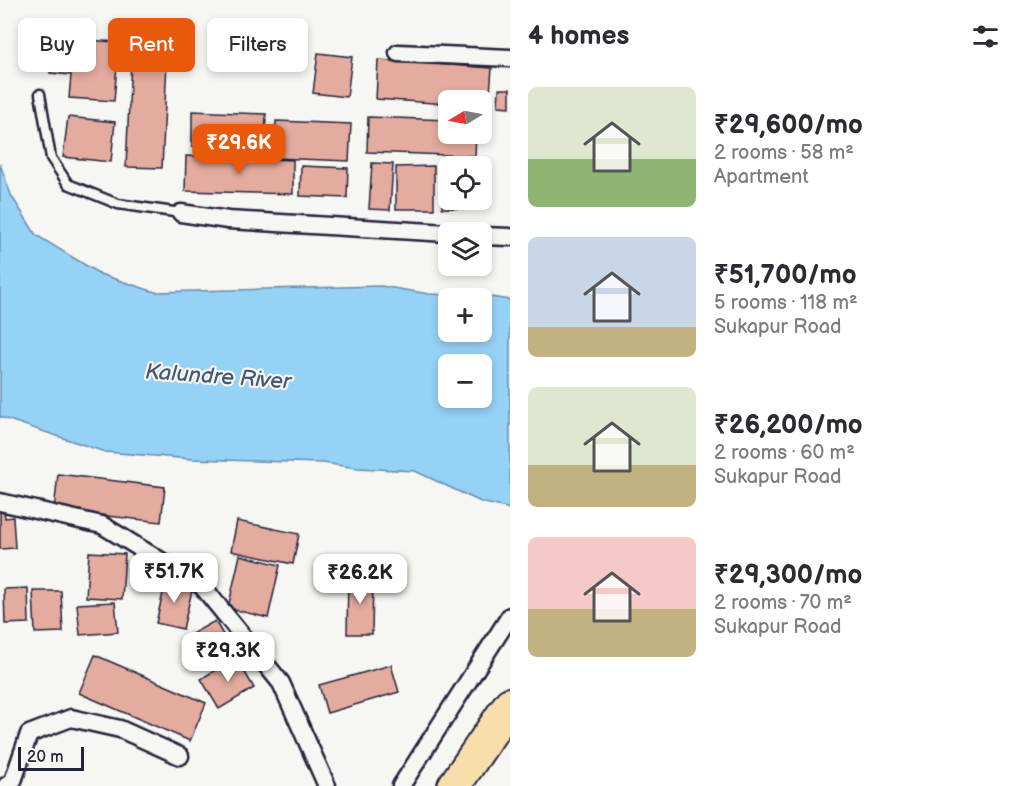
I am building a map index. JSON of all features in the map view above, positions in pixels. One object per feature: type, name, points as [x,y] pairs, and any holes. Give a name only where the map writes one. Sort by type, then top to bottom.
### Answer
[{"type":"highway","points":[[454,786],[510,704]]},
{"type":"street","points":[[398,53],[510,58]]},
{"type":"street","points":[[181,213],[228,220],[438,233]]},
{"type":"street","points":[[492,236],[510,237]]},
{"type":"street","points":[[0,502],[102,525],[202,586],[281,683],[327,786]]},
{"type":"street","points":[[401,786],[510,616]]},
{"type":"street","points":[[494,642],[510,626]]},
{"type":"street","points":[[6,786],[13,782],[28,734],[71,718],[120,729],[180,756]]},
{"type":"lane","points":[[40,94],[51,158],[68,184],[118,204],[181,213]]},
{"type":"water","name":"Kalundre River","points":[[0,164],[11,195],[36,235],[100,274],[155,292],[381,286],[438,294],[438,342],[492,342],[492,297],[510,300],[510,509],[481,502],[415,471],[357,468],[323,463],[192,459],[105,452],[0,417]]},
{"type":"building","points":[[96,41],[108,41],[108,72],[116,72],[114,101],[69,98],[71,75],[50,73],[96,72]]},
{"type":"building","points":[[318,53],[352,57],[347,97],[313,93]]},
{"type":"building","points":[[378,60],[492,68],[490,90],[438,90],[438,103],[376,99]]},
{"type":"building","points":[[130,72],[167,72],[162,168],[126,167]]},
{"type":"building","points":[[499,89],[510,89],[510,107],[498,106]]},
{"type":"building","points":[[192,111],[266,114],[265,149],[192,146]]},
{"type":"building","points":[[68,117],[115,122],[111,162],[63,157]]},
{"type":"building","points":[[368,117],[438,120],[438,144],[476,144],[475,156],[367,152]]},
{"type":"building","points":[[276,121],[351,124],[349,161],[274,158]]},
{"type":"building","points":[[186,156],[293,160],[293,194],[185,191]]},
{"type":"building","points":[[372,163],[393,164],[390,210],[369,209]]},
{"type":"building","points":[[301,166],[348,168],[347,198],[300,196]]},
{"type":"building","points":[[434,166],[434,209],[396,209],[396,167]]},
{"type":"building","points":[[58,474],[165,487],[161,522],[54,510]]},
{"type":"building","points":[[0,510],[4,510],[5,518],[13,517],[15,548],[0,549]]},
{"type":"building","points":[[237,521],[299,534],[293,564],[231,551]]},
{"type":"building","points":[[89,552],[125,554],[122,599],[86,597]]},
{"type":"building","points":[[240,555],[280,565],[268,618],[228,608]]},
{"type":"building","points":[[348,576],[373,576],[372,634],[347,634]]},
{"type":"building","points":[[166,580],[193,586],[183,629],[156,623]]},
{"type":"building","points":[[28,588],[29,623],[5,624],[4,589]]},
{"type":"building","points":[[33,591],[61,591],[63,632],[35,633]]},
{"type":"building","points":[[115,602],[118,632],[80,635],[77,604]]},
{"type":"building","points":[[215,621],[232,650],[205,665],[188,636]]},
{"type":"building","points":[[95,655],[206,703],[190,741],[79,693]]},
{"type":"building","points":[[236,657],[254,688],[219,709],[201,679]]},
{"type":"building","points":[[391,665],[399,692],[327,713],[319,685]]}]
